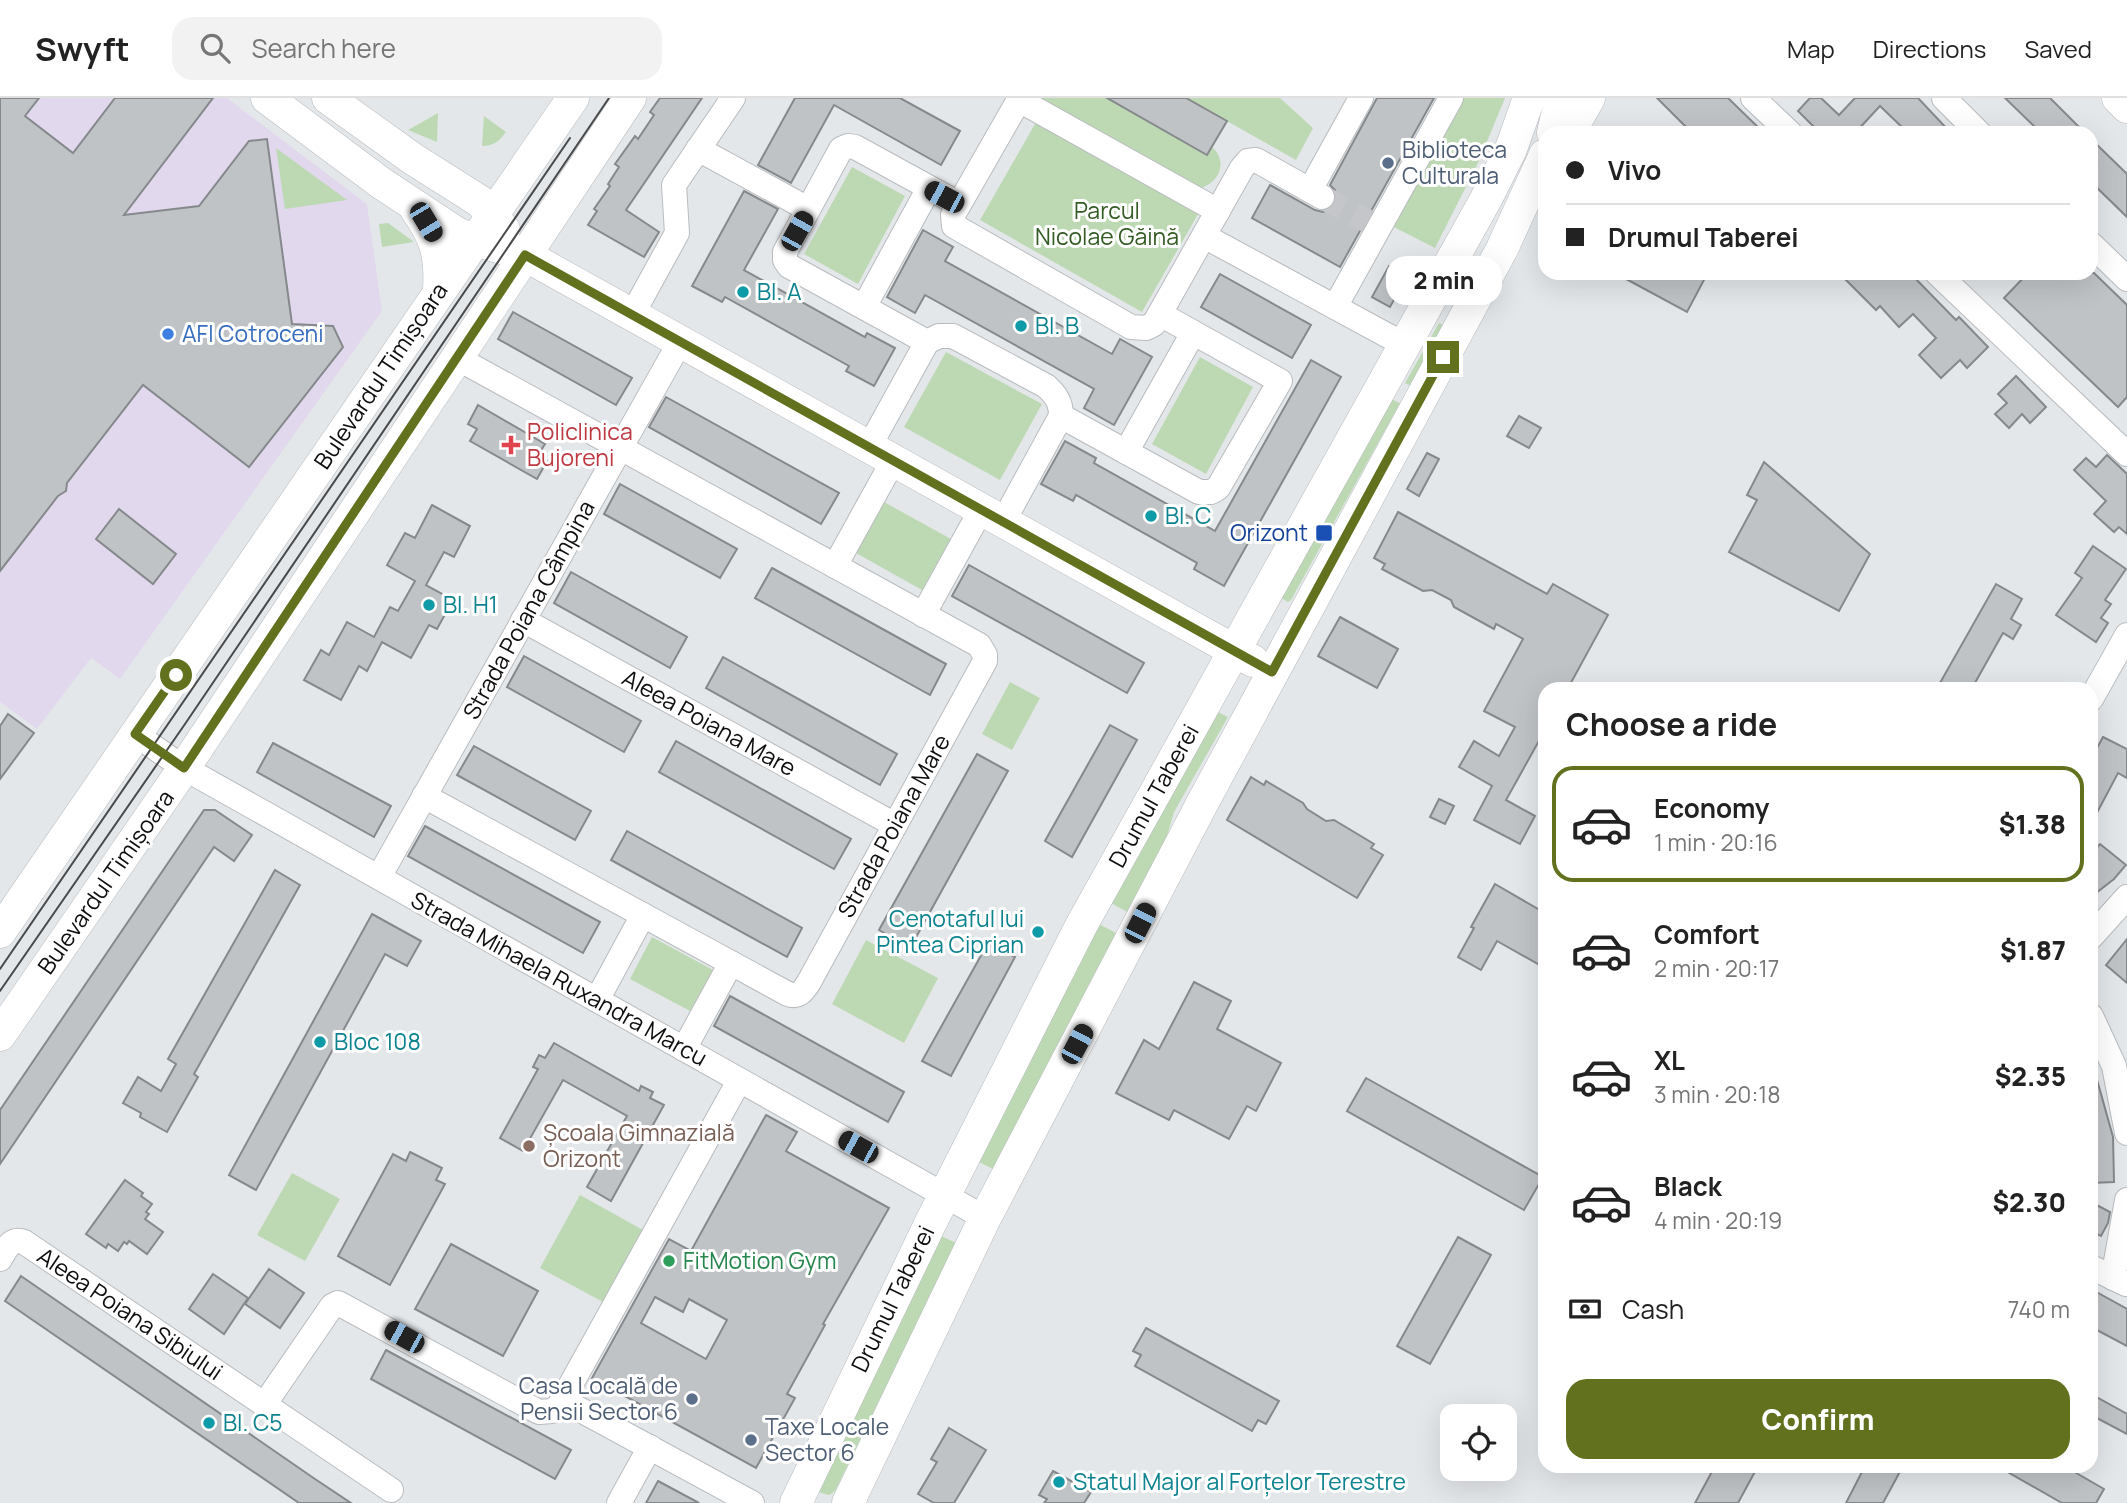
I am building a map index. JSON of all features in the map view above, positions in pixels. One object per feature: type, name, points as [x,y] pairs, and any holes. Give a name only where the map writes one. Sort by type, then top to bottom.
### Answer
[{"type":"main road","points":[[267,98],[341,154],[455,232],[483,227],[525,255],[1272,672]]},
{"type":"main road","points":[[328,98],[414,159],[481,202],[483,227]]},
{"type":"main road","name":"Bulevardul Timișoara","points":[[0,932],[573,98]]},
{"type":"main road","name":"Bulevardul Timișoara","points":[[0,1035],[184,768],[630,98]]},
{"type":"main road","name":"Drumul Taberei","points":[[796,1503],[943,1196],[1081,926],[1500,173],[1530,98]]},
{"type":"main road","points":[[1555,126],[1561,98]]},
{"type":"main road","points":[[1573,126],[1589,98]]},
{"type":"main road","points":[[2118,98],[2127,107]]},
{"type":"main road","name":"Drumul Taberei","points":[[848,1503],[985,1219],[1272,672],[1502,248],[1538,170]]},
{"type":"main road","points":[[1502,248],[1538,186]]},
{"type":"main road","points":[[412,204],[434,236],[440,273],[439,290]]},
{"type":"main road","points":[[1384,382],[1420,400]]},
{"type":"street","points":[[632,315],[675,240],[677,226],[674,185],[733,98]]},
{"type":"street","points":[[1218,211],[1019,99],[952,220],[957,229],[1131,327],[1146,328],[1154,324],[1160,314],[1204,236],[1245,163],[1252,160],[1316,193],[1361,98]]},
{"type":"street","points":[[1335,307],[1374,225],[1451,98]]},
{"type":"street","points":[[1753,98],[1783,126]]},
{"type":"street","points":[[1944,98],[1972,126]]},
{"type":"street","points":[[927,342],[789,266],[785,260],[785,252],[841,149],[848,146],[855,147],[959,204]]},
{"type":"street","points":[[698,149],[808,209]]},
{"type":"street","points":[[864,307],[929,188]]},
{"type":"street","points":[[1204,236],[1405,345]]},
{"type":"street","points":[[2098,251],[2127,279]]},
{"type":"street","points":[[1944,280],[2127,454]]},
{"type":"street","points":[[1061,416],[1199,492],[1211,492],[1223,482],[1280,381],[1160,314]]},
{"type":"street","points":[[1126,452],[1193,333]]},
{"type":"street","points":[[835,566],[927,342],[939,336],[953,336],[1046,386],[1059,401],[1061,416],[923,615]]},
{"type":"street","name":"Strada Poiana Câmpina","points":[[379,877],[680,342]]},
{"type":"street","name":"Strada Poiana Mare","points":[[424,796],[792,996],[802,992],[985,661],[985,654],[979,645],[457,358]]},
{"type":"street","name":"Aleea Poiana Mare","points":[[523,620],[895,825]]},
{"type":"street","points":[[2098,687],[2127,635]]},
{"type":"street","name":"Strada Mihaela Ruxandra Marcu","points":[[135,734],[184,768],[985,1219]]},
{"type":"street","points":[[2098,929],[2127,897]]},
{"type":"street","points":[[597,1000],[643,915]]},
{"type":"street","points":[[684,1049],[731,963]]},
{"type":"street","points":[[2098,1034],[2111,1067],[2127,1133]]},
{"type":"street","points":[[264,1405],[332,1306],[338,1303],[539,1412],[552,1411],[564,1401],[740,1081]]},
{"type":"street","points":[[2098,1270],[2120,1281],[2127,1200]]},
{"type":"street","name":"Aleea Poiana Sibiului","points":[[0,1259],[10,1243],[24,1242],[391,1490]]},
{"type":"street","points":[[564,1401],[752,1503]]},
{"type":"street","points":[[619,1503],[650,1447]]},
{"type":"shaded area","points":[[0,98],[227,98],[367,204],[382,311],[120,679],[91,658],[37,729],[0,702]]},
{"type":"green space","points":[[1040,98],[1107,98],[1207,155],[1212,147],[1220,158],[1220,170],[1213,181],[1201,188]]},
{"type":"green space","points":[[1186,98],[1280,98],[1313,128],[1296,160]]},
{"type":"green space","points":[[1457,98],[1505,98],[1478,163],[1435,248],[1388,224]]},
{"type":"green space","points":[[438,113],[437,142],[408,130]]},
{"type":"green space","points":[[484,116],[506,132],[496,142],[482,146]]},
{"type":"green space","name":"Parcul Nicolae Găină","points":[[1039,117],[1201,209],[1142,312],[980,220]]},
{"type":"green space","points":[[276,148],[347,200],[285,209]]},
{"type":"green space","points":[[852,167],[905,196],[858,284],[804,254]]},
{"type":"green space","points":[[388,223],[414,242],[382,247],[379,224]]},
{"type":"green space","points":[[1439,323],[1445,326],[1411,386],[1405,383]]},
{"type":"green space","points":[[946,352],[1042,404],[1000,480],[904,427]]},
{"type":"green space","points":[[1200,357],[1253,387],[1206,474],[1152,444]]},
{"type":"green space","points":[[1391,399],[1400,403],[1288,602],[1283,596]]},
{"type":"green space","points":[[884,502],[951,539],[922,590],[856,553]]},
{"type":"green space","points":[[1010,682],[1040,698],[1012,750],[982,734]]},
{"type":"green space","points":[[1218,712],[1228,717],[1174,812],[1164,846],[1127,912],[1111,903]]},
{"type":"green space","points":[[1099,924],[1116,933],[993,1169],[975,1160]]},
{"type":"green space","points":[[652,937],[713,970],[690,1011],[630,979]]},
{"type":"green space","points":[[866,940],[938,978],[904,1043],[832,1004]]},
{"type":"green space","points":[[292,1173],[340,1199],[305,1261],[257,1235]]},
{"type":"green space","points":[[580,1195],[643,1230],[603,1302],[540,1268]]},
{"type":"green space","points":[[937,1234],[956,1243],[835,1491],[829,1495],[821,1493],[815,1487]]},
{"type":"building","name":"AFI Cotroceni","points":[[0,98],[39,98],[25,116],[73,153],[115,98],[213,98],[124,215],[199,206],[249,141],[267,139],[292,324],[333,326],[343,347],[249,467],[143,385],[67,483],[66,491],[58,496],[0,571]]},
{"type":"building","points":[[660,98],[702,98],[626,210],[659,232],[644,257],[588,225],[597,211],[594,209],[619,167],[615,164],[635,136],[638,139],[654,115],[650,112]]},
{"type":"building","points":[[795,98],[900,98],[960,131],[941,165],[834,105],[791,183],[758,165]]},
{"type":"building","points":[[1107,98],[1186,98],[1227,121],[1207,155]]},
{"type":"building","points":[[1377,98],[1434,98],[1340,267],[1252,218],[1270,185],[1315,210],[1323,212],[1330,209],[1337,197],[1330,185]]},
{"type":"building","points":[[1657,98],[1728,98],[1757,126],[1685,126]]},
{"type":"building","points":[[1810,98],[1821,98],[1839,115],[1855,98],[1918,98],[1944,126],[1901,126],[1880,106],[1861,126],[1813,126],[1798,111]]},
{"type":"building","points":[[2005,98],[2050,98],[2078,126],[2034,126]]},
{"type":"building","points":[[2098,146],[2127,174],[2127,217],[2098,189]]},
{"type":"building","name":"Bl. A","points":[[744,191],[778,209],[744,270],[865,337],[867,333],[895,348],[874,386],[846,371],[849,366],[725,297],[722,302],[692,286]]},
{"type":"building","name":"Bl. B","points":[[923,230],[953,247],[945,261],[1112,354],[1120,339],[1152,357],[1114,425],[1084,408],[1094,389],[925,295],[915,313],[887,297]]},
{"type":"building","points":[[1389,266],[1407,276],[1390,307],[1372,297]]},
{"type":"building","points":[[1220,274],[1311,325],[1292,358],[1201,307]]},
{"type":"building","points":[[2098,277],[2127,305],[2127,397],[2118,407],[2004,298],[2021,280],[2098,280]]},
{"type":"building","points":[[1628,280],[1704,280],[1687,312]]},
{"type":"building","points":[[1846,280],[1917,280],[1956,320],[1959,317],[1988,347],[1967,368],[1960,360],[1941,378],[1919,355],[1936,338],[1913,314],[1899,327],[1880,306],[1876,310]]},
{"type":"building","points":[[513,312],[632,378],[616,405],[498,339]]},
{"type":"building","name":"Bl. C","points":[[1311,360],[1341,377],[1224,586],[1194,569],[1197,563],[1076,495],[1073,501],[1041,484],[1065,441],[1096,458],[1094,463],[1215,531]]},
{"type":"building","points":[[2016,376],[2046,407],[2030,423],[2022,414],[2009,428],[1995,414],[2007,403],[1998,394]]},
{"type":"building","points":[[666,397],[839,493],[821,524],[649,427]]},
{"type":"building","points":[[478,405],[545,444],[538,455],[547,461],[537,479],[470,441],[477,429],[468,424]]},
{"type":"building","points":[[1519,416],[1541,428],[1529,448],[1507,436]]},
{"type":"building","points":[[1427,453],[1439,459],[1419,496],[1407,489]]},
{"type":"building","points":[[2107,455],[2127,474],[2127,534],[2119,527],[2114,532],[2094,514],[2106,501],[2074,470],[2086,458],[2096,467]]},
{"type":"building","points":[[1764,462],[1870,554],[1839,611],[1729,552],[1757,500],[1747,495]]},
{"type":"building","points":[[620,484],[737,549],[720,578],[604,514]]},
{"type":"building","name":"Bl. H1","points":[[432,505],[470,526],[454,557],[444,552],[426,585],[453,600],[437,629],[429,625],[411,658],[382,642],[367,671],[359,666],[341,700],[304,680],[321,650],[329,655],[347,622],[374,637],[390,607],[398,611],[415,581],[387,565],[405,533],[415,538]]},
{"type":"building","points":[[119,509],[176,554],[153,584],[96,539]]},
{"type":"building","points":[[1398,512],[1547,594],[1553,584],[1608,615],[1571,682],[1538,682],[1538,743],[1506,800],[1535,816],[1520,844],[1474,820],[1492,786],[1459,767],[1474,741],[1499,756],[1515,727],[1484,711],[1523,639],[1496,624],[1494,629],[1454,607],[1451,600],[1432,590],[1423,591],[1382,569],[1385,564],[1374,558]]},
{"type":"building","points":[[2093,546],[2126,569],[2105,600],[2111,604],[2101,618],[2108,623],[2096,642],[2056,615],[2082,578],[2075,573]]},
{"type":"building","points":[[969,565],[1144,663],[1127,693],[952,596]]},
{"type":"building","points":[[772,568],[946,664],[930,695],[755,598]]},
{"type":"building","points":[[571,572],[687,637],[670,668],[554,603]]},
{"type":"building","points":[[1996,584],[2022,599],[2011,619],[2021,625],[2013,639],[2003,633],[1975,682],[1941,682]]},
{"type":"building","points":[[1340,617],[1398,649],[1377,688],[1318,656]]},
{"type":"building","points":[[524,656],[641,721],[624,752],[507,687]]},
{"type":"building","points":[[723,657],[897,754],[880,785],[706,688]]},
{"type":"building","points":[[8,714],[34,733],[0,779],[0,726]]},
{"type":"building","points":[[1110,725],[1137,740],[1072,857],[1045,841]]},
{"type":"building","points":[[2103,737],[2127,749],[2127,778],[2118,773],[2098,811],[2098,746]]},
{"type":"building","points":[[676,741],[851,839],[834,869],[659,772]]},
{"type":"building","points":[[273,743],[391,806],[374,837],[257,772]]},
{"type":"building","points":[[474,746],[591,811],[575,840],[457,775]]},
{"type":"building","points":[[977,754],[1008,771],[910,948],[879,930]]},
{"type":"building","points":[[1251,777],[1264,785],[1266,781],[1303,803],[1307,809],[1326,821],[1334,820],[1374,844],[1371,848],[1383,855],[1357,898],[1227,820]]},
{"type":"building","points":[[1439,799],[1454,806],[1445,824],[1430,817]]},
{"type":"building","points":[[204,810],[215,810],[252,835],[234,861],[214,847],[0,1164],[0,1110]]},
{"type":"building","points":[[425,826],[600,922],[583,953],[408,856]]},
{"type":"building","points":[[627,831],[802,928],[787,957],[611,860]]},
{"type":"building","points":[[2100,844],[2126,865],[2098,892]]},
{"type":"building","points":[[275,870],[300,885],[194,1074],[198,1077],[167,1132],[140,1117],[141,1113],[123,1103],[138,1077],[161,1091],[176,1064],[168,1059]]},
{"type":"building","points":[[1495,884],[1538,909],[1538,964],[1497,941],[1481,970],[1458,957],[1474,928],[1471,927]]},
{"type":"building","name":"Bloc 108","points":[[372,914],[421,941],[407,966],[385,954],[256,1190],[229,1175]]},
{"type":"building","points":[[2127,939],[2127,983],[2106,965]]},
{"type":"building","points":[[988,943],[1015,957],[951,1076],[922,1061]]},
{"type":"building","points":[[1194,982],[1231,1001],[1217,1029],[1281,1063],[1256,1111],[1247,1106],[1229,1139],[1174,1110],[1169,1120],[1116,1093],[1144,1040],[1159,1049]]},
{"type":"building","points":[[730,996],[904,1092],[888,1122],[714,1026]]},
{"type":"building","points":[[554,1043],[639,1091],[641,1086],[653,1092],[650,1098],[664,1105],[611,1201],[587,1187],[627,1116],[563,1080],[523,1151],[500,1138],[538,1069],[533,1067],[539,1055],[545,1058]]},
{"type":"building","points":[[1366,1078],[1538,1174],[1538,1186],[1524,1210],[1347,1111]]},
{"type":"building","points":[[2098,1083],[2113,1137],[2114,1182],[2098,1183]]},
{"type":"building","points":[[766,1115],[797,1132],[786,1151],[889,1208],[787,1394],[795,1398],[756,1468],[592,1378],[669,1239],[691,1251]],"holes":[[[655,1297],[683,1312],[689,1299],[727,1320],[706,1359],[641,1323]]]},
{"type":"building","points":[[410,1152],[442,1168],[436,1180],[445,1184],[390,1285],[338,1256],[393,1154],[406,1161]]},
{"type":"building","points":[[125,1180],[143,1193],[141,1196],[152,1204],[145,1219],[163,1232],[147,1254],[129,1241],[127,1244],[124,1242],[118,1251],[108,1244],[106,1248],[86,1234]]},
{"type":"building","points":[[2098,1206],[2110,1212],[2101,1236],[2098,1234]]},
{"type":"building","points":[[1458,1237],[1491,1255],[1430,1364],[1397,1346]]},
{"type":"building","points":[[451,1244],[538,1291],[503,1356],[415,1309]]},
{"type":"building","points":[[269,1269],[304,1293],[280,1328],[245,1304]]},
{"type":"building","points":[[213,1274],[248,1298],[224,1334],[189,1309]]},
{"type":"building","name":"Bl. C5","points":[[21,1276],[351,1503],[299,1503],[5,1301]]},
{"type":"building","points":[[2098,1293],[2127,1309],[2127,1346],[2098,1331]]},
{"type":"building","points":[[1146,1328],[1279,1401],[1266,1424],[1258,1420],[1252,1431],[1135,1366],[1141,1355],[1133,1351]]},
{"type":"building","points":[[386,1350],[571,1450],[555,1479],[371,1379]]},
{"type":"building","points":[[2098,1398],[2127,1414],[2127,1434],[2098,1419]]},
{"type":"building","points":[[949,1428],[986,1450],[954,1503],[934,1503],[918,1494],[937,1462],[931,1459]]},
{"type":"building","name":"Statul Major al Forțelor Terestre","points":[[1053,1471],[1091,1492],[1084,1503],[1044,1503],[1047,1499],[1039,1495]]},
{"type":"building","points":[[1711,1473],[1754,1473],[1738,1503],[1695,1503]]},
{"type":"building","points":[[1861,1473],[1899,1473],[1883,1503],[1846,1503]]},
{"type":"building","points":[[2009,1473],[2076,1473],[2104,1489],[2096,1503],[2062,1503]]},
{"type":"building","points":[[658,1481],[699,1503],[646,1503]]},
{"type":"tunnel","points":[[1322,197],[1369,222]]},
{"type":"tram line","points":[[0,991],[185,724],[609,98]]},
{"type":"tram line","points":[[0,969],[570,138]]},
{"type":"place","name":"Biblioteca Culturala","points":[[1388,163]]},
{"type":"place","name":"Bl. A","points":[[743,292]]},
{"type":"place","name":"Bl. B","points":[[1021,326]]},
{"type":"place","name":"AFI Cotroceni","points":[[168,334]]},
{"type":"place","name":"Policlinica Bujoreni","points":[[511,445]]},
{"type":"place","name":"Bl. C","points":[[1151,516]]},
{"type":"place","name":"Orizont","points":[[1324,533]]},
{"type":"place","name":"Bl. H1","points":[[429,605]]},
{"type":"place","name":"Cenotaful lui Pintea Ciprian","points":[[1038,932]]},
{"type":"place","name":"Bloc 108","points":[[320,1042]]},
{"type":"place","name":"Școala Gimnazială Orizont","points":[[529,1146]]},
{"type":"place","name":"FitMotion Gym","points":[[669,1261]]},
{"type":"place","name":"Casa Locală de Pensii Sector 6","points":[[692,1399]]},
{"type":"place","name":"Bl. C5","points":[[209,1423]]},
{"type":"place","name":"Taxe Locale Sector 6","points":[[751,1440]]},
{"type":"place","name":"Statul Major al Forțelor Terestre","points":[[1059,1482]]},
{"type":"route","points":[[176,675],[135,734],[184,768],[525,255],[1272,672],[1443,357]]}]
